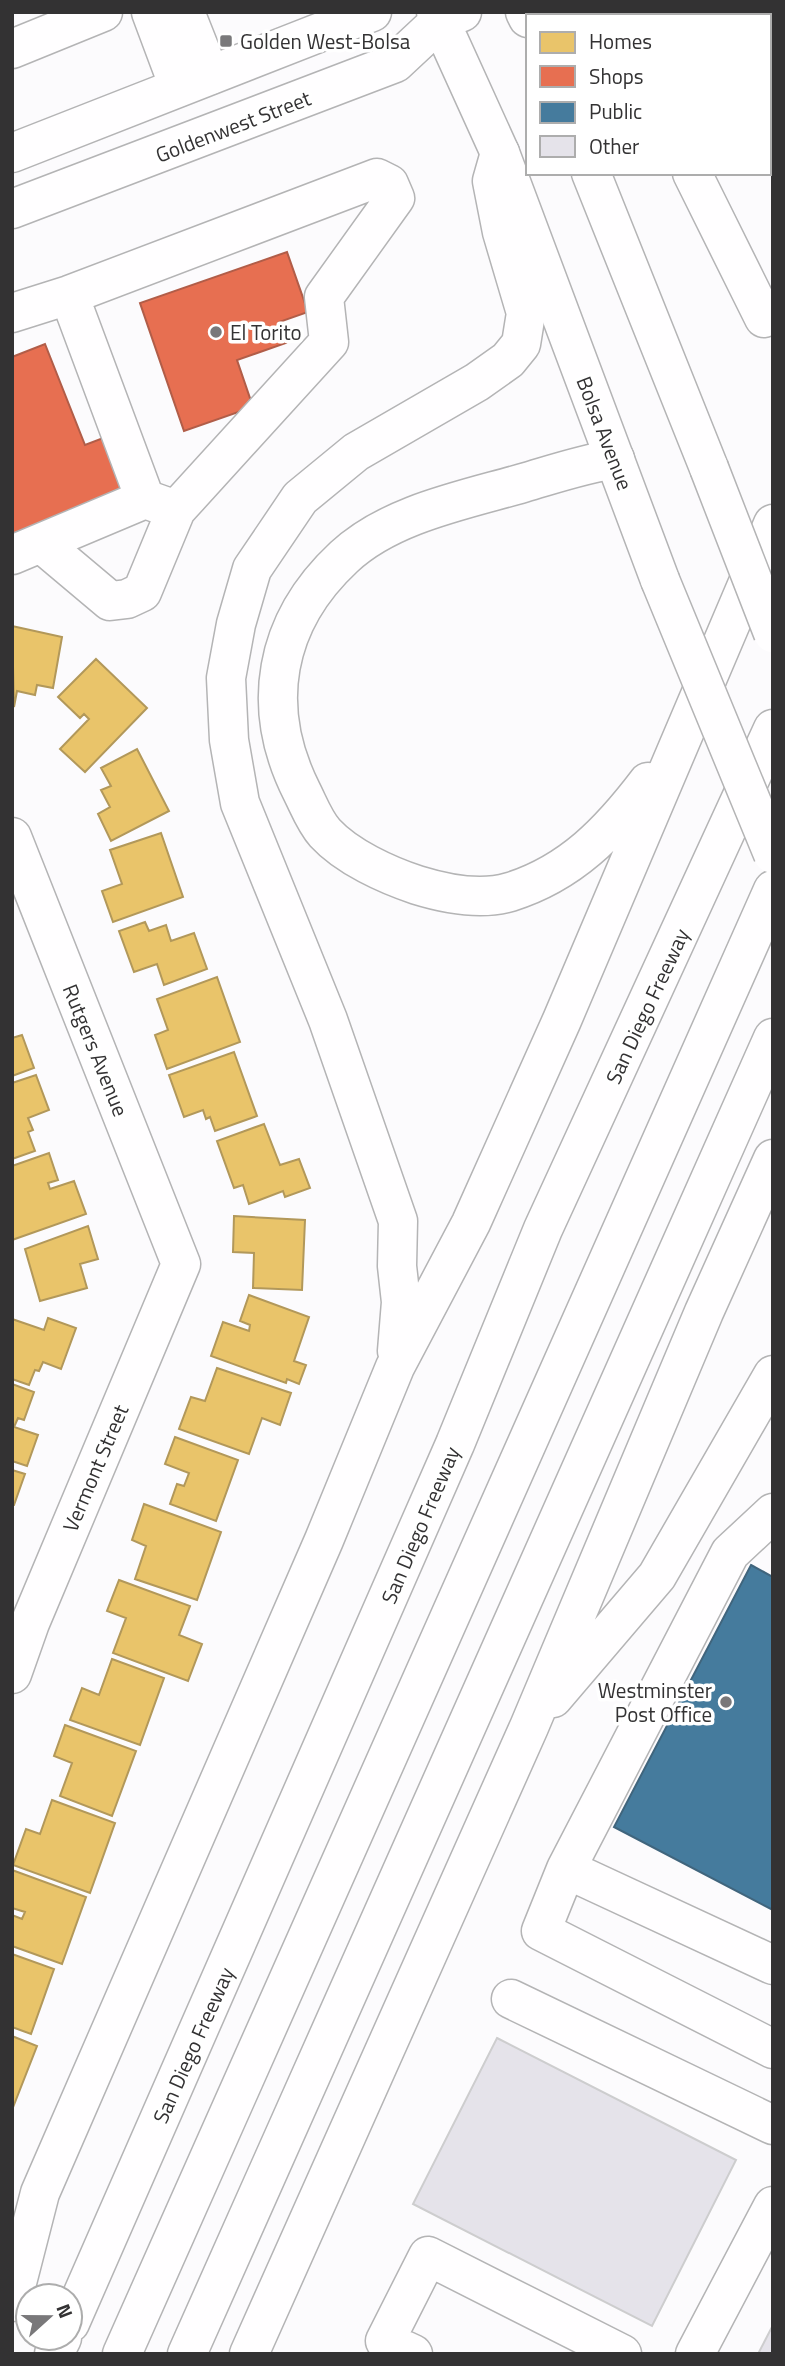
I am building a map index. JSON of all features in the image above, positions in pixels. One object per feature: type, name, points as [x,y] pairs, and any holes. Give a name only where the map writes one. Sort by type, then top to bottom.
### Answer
[{"type":"main road","points":[[12,49],[103,12]]},
{"type":"main road","points":[[151,12],[195,81]]},
{"type":"main road","points":[[185,12],[195,81]]},
{"type":"main road","points":[[12,153],[195,81],[327,20],[374,12],[446,15]]},
{"type":"main road","name":"Bolsa Avenue","points":[[446,15],[660,580],[773,854]]},
{"type":"main road","name":"Goldenwest Street","points":[[12,209],[395,63],[446,15]]},
{"type":"main road","points":[[395,1367],[401,1302],[397,1266],[398,1221],[328,1020],[240,803],[229,740],[226,678],[236,624],[252,569],[300,498],[356,452],[477,382],[508,360],[521,344],[526,313],[502,232],[492,181],[500,153]]},
{"type":"main road","points":[[598,175],[773,633]]},
{"type":"main road","points":[[693,175],[764,318]]},
{"type":"main road","points":[[12,313],[69,295],[377,178],[388,184],[395,198],[324,297],[329,342],[161,504],[26,549]]},
{"type":"main road","points":[[26,549],[110,601],[127,599],[142,592],[161,504],[69,295]]},
{"type":"main road","points":[[615,460],[584,464],[459,501],[400,522],[345,555],[305,603],[291,629],[278,670],[277,710],[284,756],[324,832],[341,847],[400,880],[438,891],[486,897],[537,882],[586,853],[625,813],[677,744]]},
{"type":"main road","points":[[12,2302],[40,2193],[324,1540],[395,1367],[471,1223],[562,1020],[677,744],[773,524]]},
{"type":"main road","name":"San Diego Freeway","points":[[84,2291],[449,1457],[543,1229],[773,729]]},
{"type":"main road","name":"Rutgers Avenue","points":[[12,837],[181,1264]]},
{"type":"main road","points":[[122,2354],[773,890]]},
{"type":"main road","points":[[187,2354],[562,1506],[773,1038]]},
{"type":"main road","points":[[249,2354],[528,1727],[704,1312],[773,1159]]},
{"type":"main road","name":"Vermont Street","points":[[12,1674],[25,1600],[181,1264]]},
{"type":"main road","points":[[562,1506],[640,1382],[704,1312]]},
{"type":"main road","points":[[528,1727],[657,1576],[773,1375]]},
{"type":"main road","points":[[773,1513],[730,1553],[566,1870],[541,1931],[773,2049]]},
{"type":"main road","points":[[566,1870],[773,1965]]},
{"type":"main road","points":[[511,1999],[773,2125]]},
{"type":"main road","points":[[695,2354],[773,2206]]},
{"type":"main road","points":[[413,2354],[385,2341],[428,2256],[622,2354]]},
{"type":"building: Homes","points":[[12,626],[62,637],[53,688],[37,685],[35,695],[17,691],[14,707]]},
{"type":"building: Homes","points":[[96,659],[147,708],[85,772],[60,749],[89,719],[84,714],[80,718],[58,697]]},
{"type":"building: Homes","points":[[137,749],[169,811],[111,841],[98,814],[110,807],[101,790],[111,786],[101,768]]},
{"type":"building: Homes","points":[[161,833],[183,897],[113,922],[102,891],[122,884],[110,850]]},
{"type":"building: Homes","points":[[145,922],[149,931],[166,925],[171,941],[194,933],[207,969],[164,985],[157,964],[134,972],[119,931]]},
{"type":"building: Homes","points":[[217,977],[240,1042],[167,1069],[155,1035],[168,1030],[157,999]]},
{"type":"building: Homes","points":[[22,1035],[34,1068],[12,1076],[12,1038]]},
{"type":"building: Homes","points":[[234,1052],[257,1116],[215,1131],[210,1117],[206,1119],[203,1110],[184,1117],[169,1075]]},
{"type":"building: Homes","points":[[36,1075],[49,1110],[28,1118],[33,1130],[28,1132],[35,1151],[12,1159],[12,1083]]},
{"type":"building: Homes","points":[[264,1124],[280,1165],[299,1159],[310,1188],[285,1197],[283,1191],[249,1204],[243,1185],[234,1188],[217,1141]]},
{"type":"building: Homes","points":[[49,1153],[58,1180],[48,1183],[50,1189],[74,1181],[86,1214],[12,1240],[12,1166]]},
{"type":"building: Homes","points":[[234,1216],[305,1220],[302,1290],[253,1288],[254,1253],[233,1252]]},
{"type":"building: Homes","points":[[88,1226],[98,1259],[80,1264],[87,1288],[40,1301],[25,1249]]},
{"type":"building: Homes","points":[[249,1295],[309,1317],[294,1361],[306,1365],[299,1384],[287,1379],[286,1383],[211,1356],[223,1322],[249,1331],[250,1325],[240,1321]]},
{"type":"building: Homes","points":[[48,1318],[76,1328],[61,1369],[43,1362],[39,1371],[35,1370],[29,1385],[12,1379],[12,1319],[44,1330]]},
{"type":"building: Homes","points":[[217,1368],[291,1393],[280,1425],[262,1418],[249,1454],[179,1429],[191,1397],[205,1401]]},
{"type":"building: Homes","points":[[12,1384],[34,1392],[24,1420],[18,1418],[14,1427],[38,1435],[27,1466],[12,1461]]},
{"type":"building: Homes","points":[[175,1437],[238,1460],[216,1521],[170,1504],[177,1484],[184,1486],[189,1473],[165,1464]]},
{"type":"building: Homes","points":[[12,1470],[25,1474],[14,1505],[12,1505]]},
{"type":"building: Homes","points":[[144,1504],[221,1532],[197,1600],[135,1579],[146,1546],[132,1540]]},
{"type":"building: Homes","points":[[119,1580],[190,1606],[179,1635],[202,1644],[188,1681],[113,1653],[126,1618],[107,1611]]},
{"type":"building: Homes","points":[[112,1659],[164,1678],[140,1745],[70,1720],[82,1688],[99,1695]]},
{"type":"building: Homes","points":[[65,1725],[136,1751],[112,1816],[60,1796],[72,1763],[54,1756]]},
{"type":"building: Homes","points":[[52,1800],[115,1823],[90,1893],[13,1865],[26,1829],[40,1834]]},
{"type":"building: Homes","points":[[12,1870],[86,1897],[62,1964],[12,1946],[12,1915],[22,1919],[25,1912],[12,1908]]},
{"type":"building: Homes","points":[[12,1954],[54,1969],[31,2034],[12,2027]]},
{"type":"building: Homes","points":[[12,2036],[37,2046],[12,2110]]},
{"type":"building: Shops","points":[[773,78],[773,119],[771,118]]},
{"type":"building: Shops","name":"El Torito","points":[[287,252],[308,312],[279,322],[286,343],[237,360],[253,407],[184,431],[140,303]]},
{"type":"building: Shops","points":[[45,344],[85,445],[111,435],[132,488],[12,535],[12,357]]},
{"type":"building: Public","name":"Westminster Post Office","points":[[751,1565],[773,1577],[773,1910],[614,1827]]},
{"type":"building: Other","points":[[497,2038],[736,2160],[652,2326],[413,2204]]},
{"type":"building: Other","points":[[773,2325],[773,2354],[758,2354]]},
{"type":"place","name":"Golden West-Bolsa","points":[[226,41]]},
{"type":"place","name":"El Torito","points":[[216,332]]},
{"type":"place","name":"Westminster Post Office","points":[[726,1702]]}]
